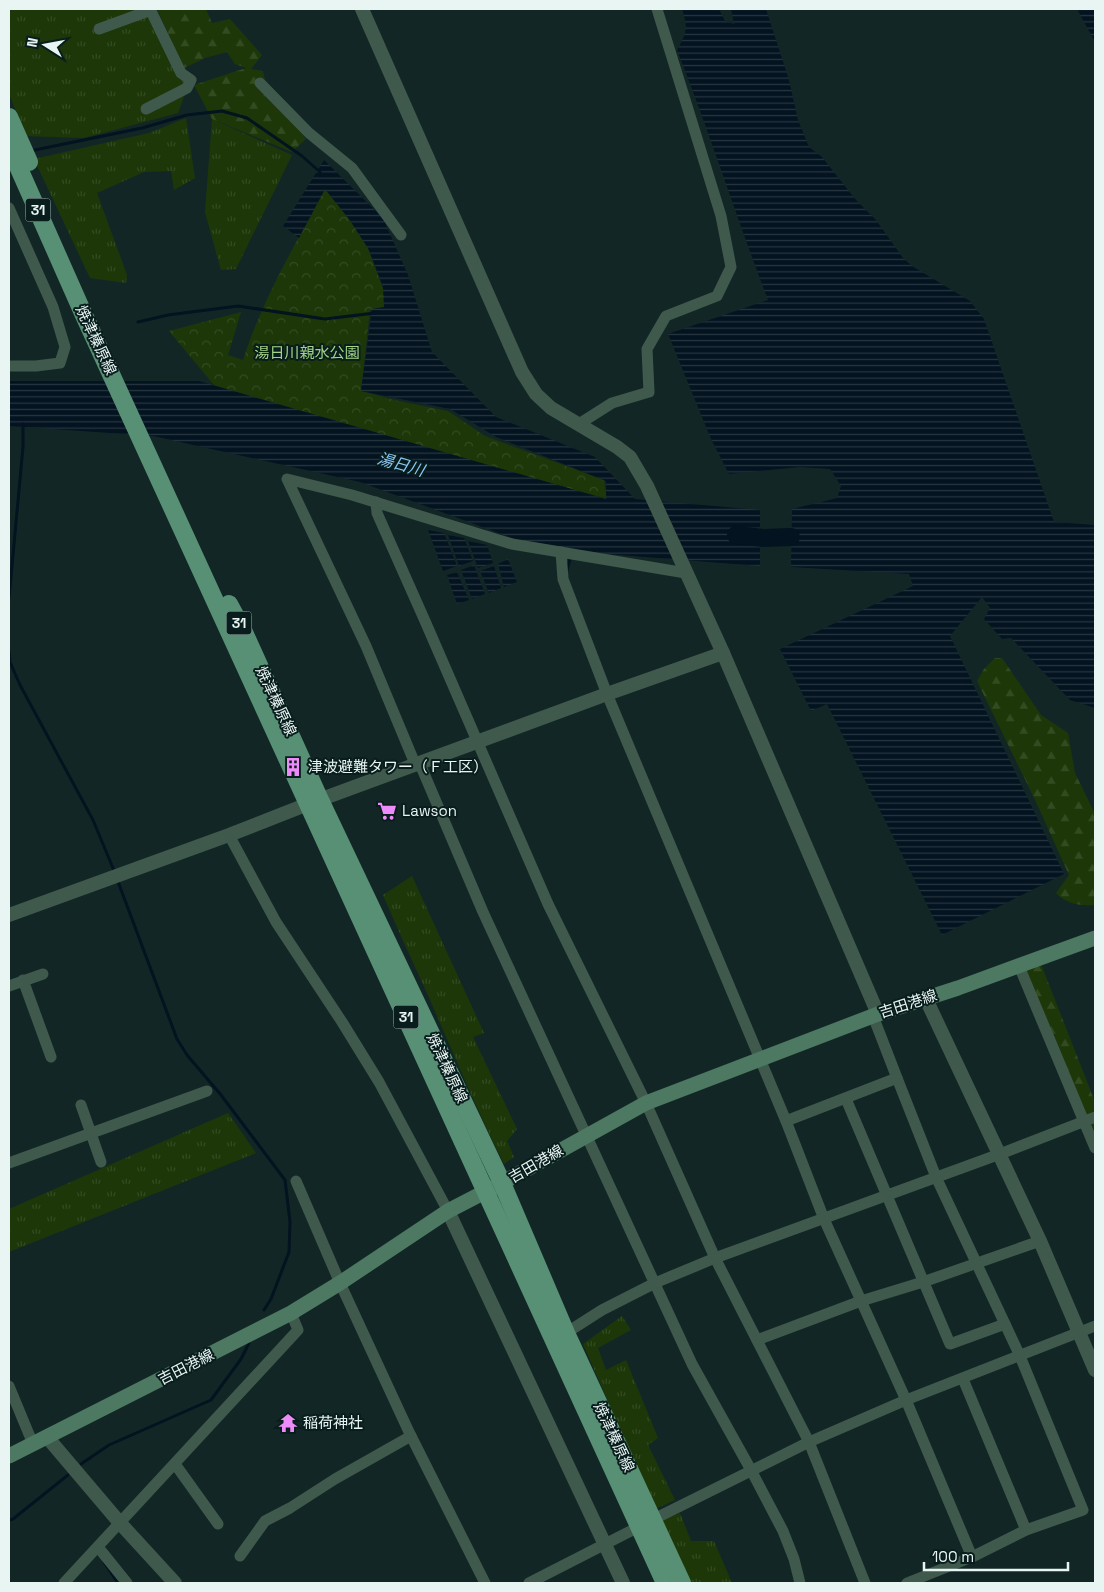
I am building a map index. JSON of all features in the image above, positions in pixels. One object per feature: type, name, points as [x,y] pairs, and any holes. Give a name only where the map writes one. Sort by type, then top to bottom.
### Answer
[{"type":"main road","name":"焼津榛原線","points":[[11,132],[58,255],[83,313],[148,451],[243,630],[314,802],[494,1187],[645,1523],[682,1583]]},
{"type":"main road","name":"吉田港線","points":[[9,1456],[290,1313],[340,1283],[448,1211],[646,1104],[875,1015],[1095,940]]},
{"type":"main road","name":"焼津榛原線","points":[[494,1187],[566,1333],[645,1523],[665,1583]]},
{"type":"street","points":[[100,29],[150,9],[181,73],[191,80],[187,88],[146,109]]},
{"type":"street","points":[[362,9],[522,372],[536,394],[551,408],[617,447],[630,457],[648,486],[685,571],[724,653],[875,1015],[897,1078],[936,1177],[1020,1356],[1083,1510],[1026,1530],[972,1557],[907,1583]]},
{"type":"street","points":[[579,424],[612,403],[650,392],[647,349],[666,316],[717,296],[731,268],[722,216],[657,9]]},
{"type":"street","points":[[260,84],[309,133],[352,168],[401,235]]},
{"type":"street","points":[[9,208],[53,307],[64,347],[60,363],[36,366],[9,366]]},
{"type":"street","points":[[685,571],[512,544],[352,495],[287,479],[366,646],[483,912],[692,1364],[783,1531],[794,1559],[800,1583]]},
{"type":"street","points":[[376,502],[377,513],[426,620],[548,904],[646,1104],[714,1258],[809,1442],[865,1583]]},
{"type":"street","points":[[561,552],[563,579],[607,694],[759,1061],[786,1121],[824,1219],[906,1400],[972,1557]]},
{"type":"street","points":[[9,915],[607,694],[724,653]]},
{"type":"street","points":[[229,835],[276,922],[379,1082],[448,1211],[623,1583]]},
{"type":"street","points":[[1019,966],[1090,1119],[1095,1148]]},
{"type":"street","points":[[9,986],[43,974]]},
{"type":"street","points":[[23,980],[51,1057]]},
{"type":"street","points":[[926,999],[1040,1240],[1095,1370]]},
{"type":"street","points":[[786,1121],[897,1078]]},
{"type":"street","points":[[9,1163],[207,1091]]},
{"type":"street","points":[[846,1099],[888,1194],[950,1344],[1005,1324]]},
{"type":"street","points":[[81,1104],[101,1162]]},
{"type":"street","points":[[566,1333],[602,1310],[655,1283],[714,1258],[1000,1154],[1090,1119]]},
{"type":"street","points":[[296,1181],[340,1283],[411,1436],[485,1583]]},
{"type":"street","points":[[756,1340],[861,1301],[924,1282],[1040,1240]]},
{"type":"street","points":[[64,1583],[298,1330],[290,1313]]},
{"type":"street","points":[[529,1583],[809,1442],[906,1400],[964,1379],[1095,1326]]},
{"type":"street","points":[[964,1379],[1026,1530]]},
{"type":"street","points":[[9,1386],[40,1441],[175,1583]]},
{"type":"street","points":[[240,1556],[265,1521],[411,1436]]},
{"type":"street","points":[[175,1464],[218,1524]]},
{"type":"street","points":[[98,1547],[127,1583]]},
{"type":"green space","points":[[9,9],[148,9],[187,88],[178,113],[84,138],[26,136],[9,94]]},
{"type":"green space","points":[[157,9],[206,9],[212,23],[230,19],[262,55],[251,69],[263,71],[267,90],[306,139],[292,152],[212,119],[194,85],[246,68],[235,64],[227,52],[205,58],[184,68]]},
{"type":"green space","points":[[186,118],[195,178],[174,190],[171,171],[144,172],[97,193],[127,275],[126,283],[90,278],[34,159],[149,133]]},
{"type":"green space","points":[[212,119],[292,155],[236,269],[221,270],[205,212]]},
{"type":"green space","name":"湯日川親水公園","points":[[325,189],[364,238],[385,294],[384,307],[370,310],[361,391],[448,411],[485,436],[604,480],[607,499],[219,391],[169,331],[241,312],[228,355],[243,360],[269,294]]},
{"type":"green space","points":[[995,658],[1002,658],[1041,715],[1068,733],[1075,773],[1095,814],[1095,905],[1074,904],[1056,893],[1069,875],[1037,804],[977,681],[984,669]]},
{"type":"green space","points":[[412,876],[484,1033],[473,1037],[517,1129],[507,1141],[514,1157],[504,1164],[383,895]]},
{"type":"green space","points":[[1039,959],[1095,1102],[1095,1149],[1019,966]]},
{"type":"green space","points":[[228,1113],[256,1153],[9,1252],[9,1209]]},
{"type":"green space","points":[[622,1316],[631,1330],[598,1348],[606,1370],[626,1360],[658,1438],[648,1445],[675,1500],[655,1509],[583,1344]]},
{"type":"green space","points":[[680,1513],[691,1541],[714,1541],[732,1583],[689,1583],[661,1521]]},
{"type":"water","points":[[682,9],[719,9],[725,21],[734,24],[731,9],[766,9],[789,80],[798,120],[809,147],[822,157],[856,200],[876,220],[903,258],[912,266],[970,301],[984,319],[1054,522],[1095,525],[1095,708],[1070,700],[1011,638],[1002,639],[984,619],[990,608],[982,597],[950,636],[1064,874],[942,935],[827,704],[811,711],[780,649],[913,586],[909,574],[791,567],[792,509],[837,498],[841,486],[830,469],[800,467],[729,474],[711,439],[668,334],[768,300],[677,50],[686,30]]},
{"type":"water","points":[[1077,9],[1095,9],[1095,42]]},
{"type":"water","points":[[324,160],[383,218],[408,275],[432,352],[496,417],[595,457],[635,499],[760,510],[760,566],[542,549],[360,482],[153,436],[9,426],[9,381],[199,381],[606,499],[606,481],[496,437],[450,409],[361,391],[372,309],[384,307],[383,287],[369,250],[349,219],[325,189],[299,238],[283,226]]},
{"type":"water","points":[[428,530],[444,533],[457,566],[443,571]]},
{"type":"water","points":[[448,535],[464,538],[473,561],[459,566]]},
{"type":"water","points":[[468,541],[487,545],[493,563],[478,568]]},
{"type":"water","points":[[508,559],[517,582],[504,587],[498,564]]},
{"type":"water","points":[[474,565],[485,594],[472,599],[461,570]]},
{"type":"water","points":[[494,566],[501,588],[489,593],[480,571]]},
{"type":"water","points":[[457,572],[469,600],[457,604],[447,575]]},
{"type":"waterway","points":[[30,151],[142,128],[187,115],[222,111],[247,118],[302,156],[320,172]]},
{"type":"waterway","points":[[138,322],[168,315],[238,306],[325,319],[375,313]]},
{"type":"waterway","points":[[9,598],[23,447],[23,424]]},
{"type":"waterway","name":"湯日川","points":[[736,535],[764,538],[791,537]]},
{"type":"waterway","points":[[567,570],[570,559]]},
{"type":"waterway","points":[[9,651],[10,662],[20,685],[93,820],[115,873]]},
{"type":"waterway","points":[[117,879],[177,1039],[187,1055],[221,1095],[285,1180],[290,1222],[289,1252],[271,1299],[264,1310]]},
{"type":"waterway","points":[[81,1464],[109,1445],[211,1400],[241,1359],[249,1343]]},
{"type":"waterway","points":[[9,1520],[13,1519],[68,1475]]},
{"type":"waterway","points":[[104,1562],[118,1583]]},
{"type":"place","name":"津波避難タワー（Ｆ工区）","points":[[293,767]]},
{"type":"place","name":"Lawson","points":[[387,811]]},
{"type":"place","name":"稲荷神社","points":[[288,1423]]}]
